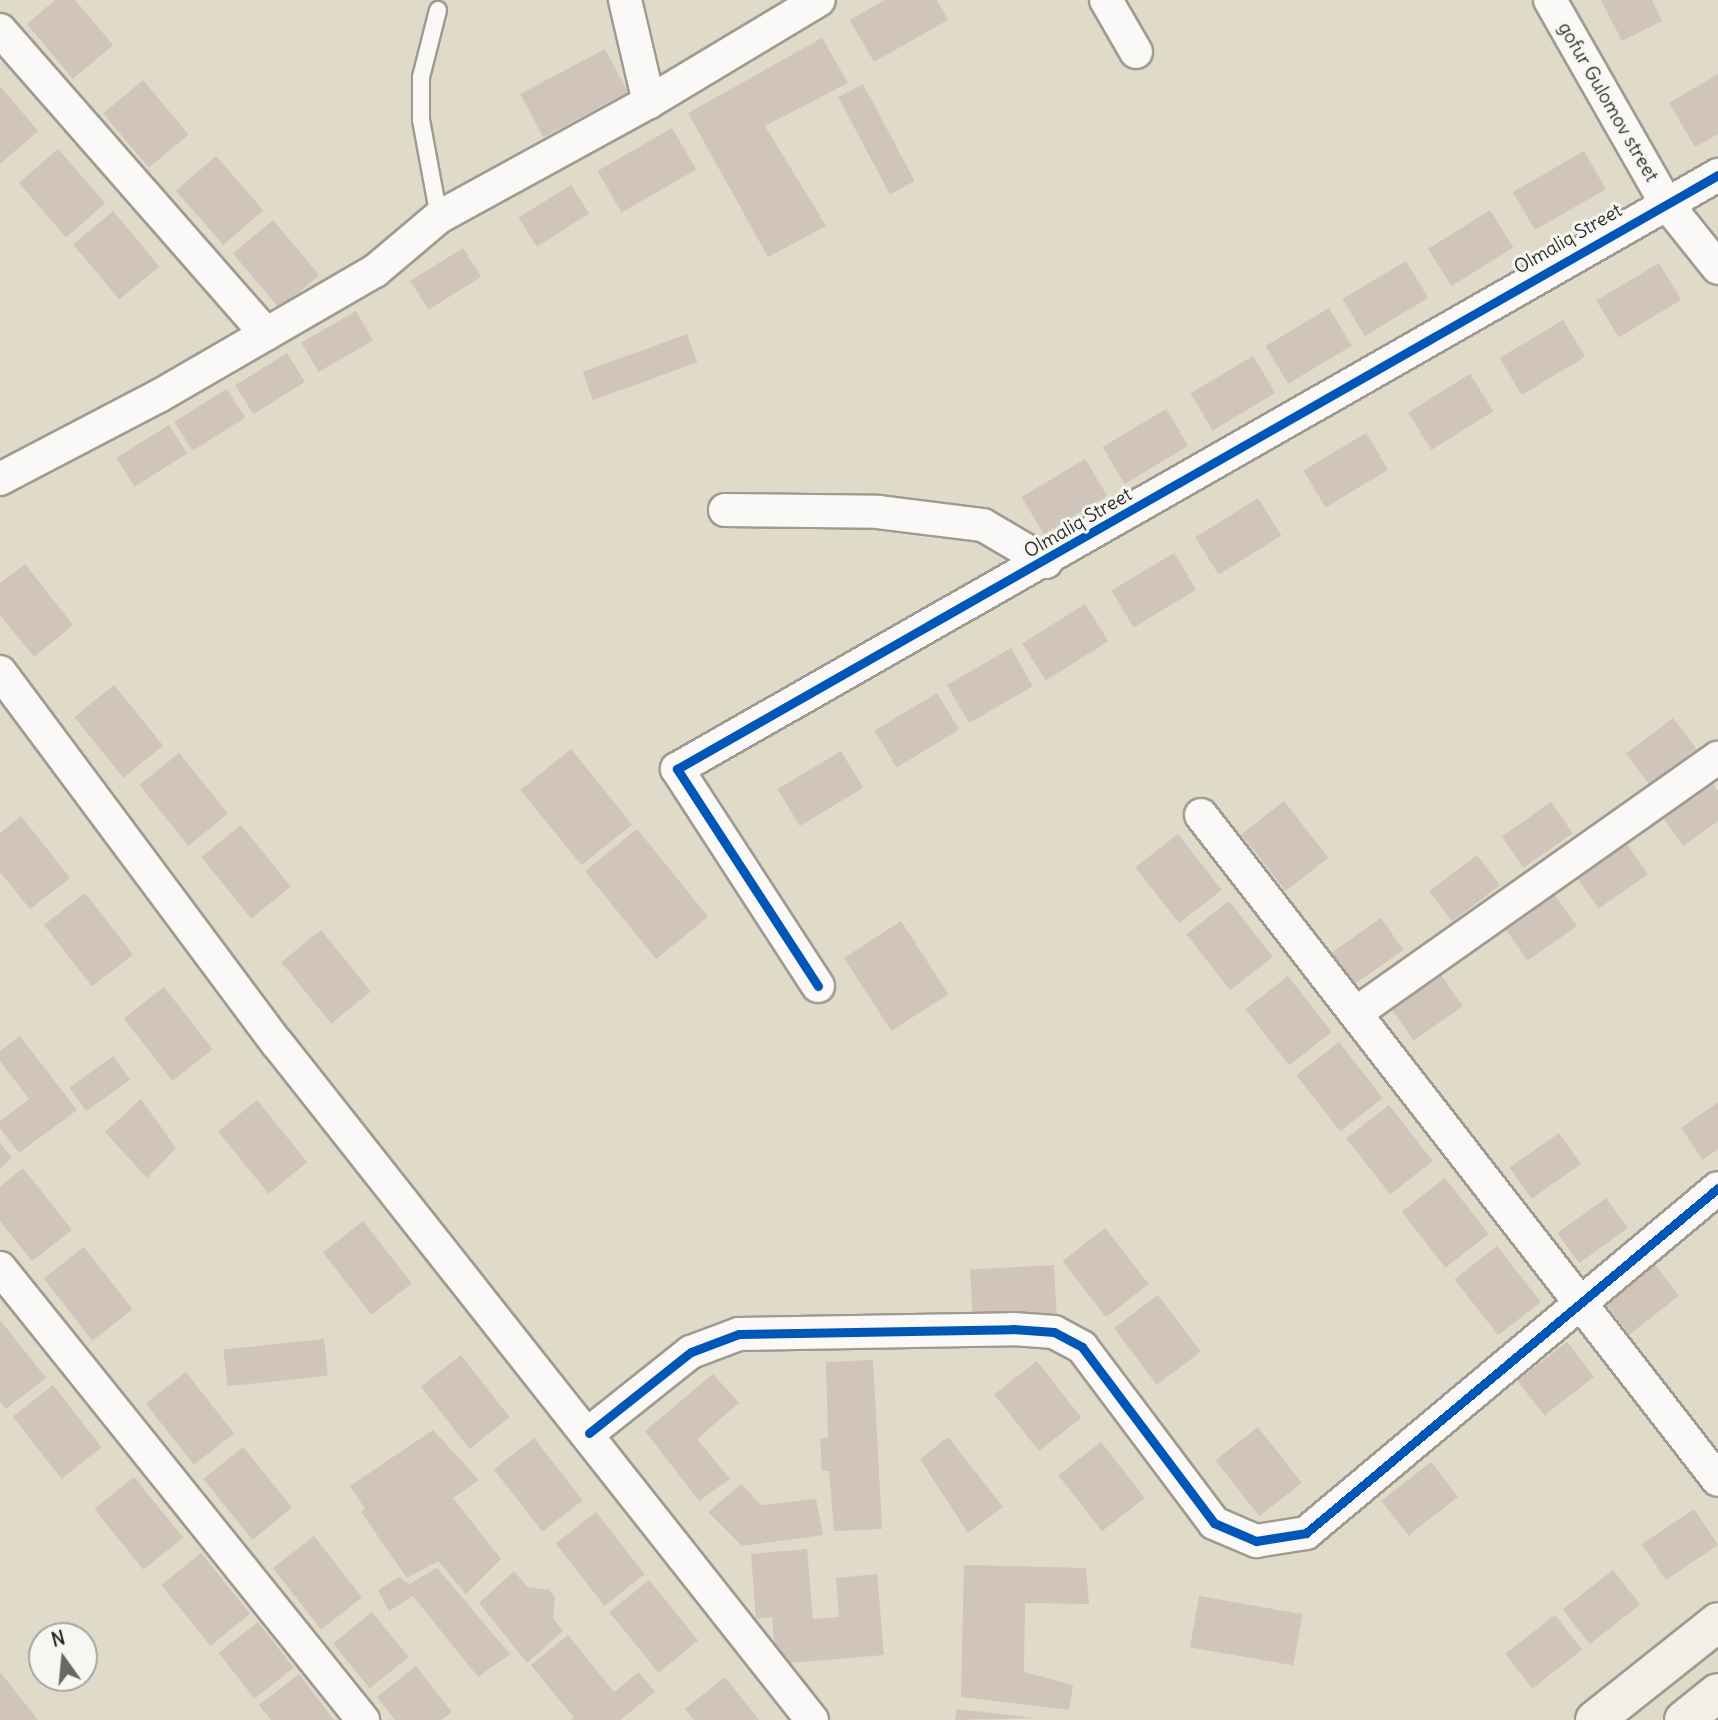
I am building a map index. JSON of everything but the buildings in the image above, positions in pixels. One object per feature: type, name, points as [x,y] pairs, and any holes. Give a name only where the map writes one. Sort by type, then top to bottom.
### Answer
[{"type":"main road","points":[[1595,1720],[1718,1622]]},
{"type":"main road","points":[[1684,1720],[1718,1693]]},
{"type":"street","points":[[625,0],[649,102]]},
{"type":"street","points":[[0,479],[159,396],[375,271],[439,217],[649,102],[819,0]]},
{"type":"street","points":[[1106,0],[1136,52]]},
{"type":"street","name":"gofur Gulomov street","points":[[1550,0],[1665,203],[1718,268]]},
{"type":"street","points":[[0,30],[266,334]]},
{"type":"street","name":"Olmaliq Street","points":[[818,986],[677,769],[1046,562],[1665,203],[1718,175]]},
{"type":"street","points":[[725,510],[878,512],[983,524],[1046,562]]},
{"type":"street","points":[[0,672],[277,1043],[589,1433],[813,1720]]},
{"type":"street","points":[[1356,1013],[1718,758]]},
{"type":"street","points":[[1201,815],[1718,1480]]},
{"type":"street","points":[[589,1433],[691,1352],[739,1335],[1013,1329],[1054,1332],[1082,1347],[1214,1523],[1256,1541],[1306,1533],[1580,1300],[1718,1188]]},
{"type":"street","points":[[0,1268],[363,1720]]},
{"type":"lane","points":[[438,10],[421,77],[421,120],[439,217]]},
{"type":"cycle path","points":[[818,986],[677,769],[1718,175]]},
{"type":"cycle path","points":[[589,1433],[691,1352],[739,1334],[1013,1329],[1054,1332],[1082,1347],[1214,1523],[1256,1541],[1306,1533],[1718,1188]]}]
